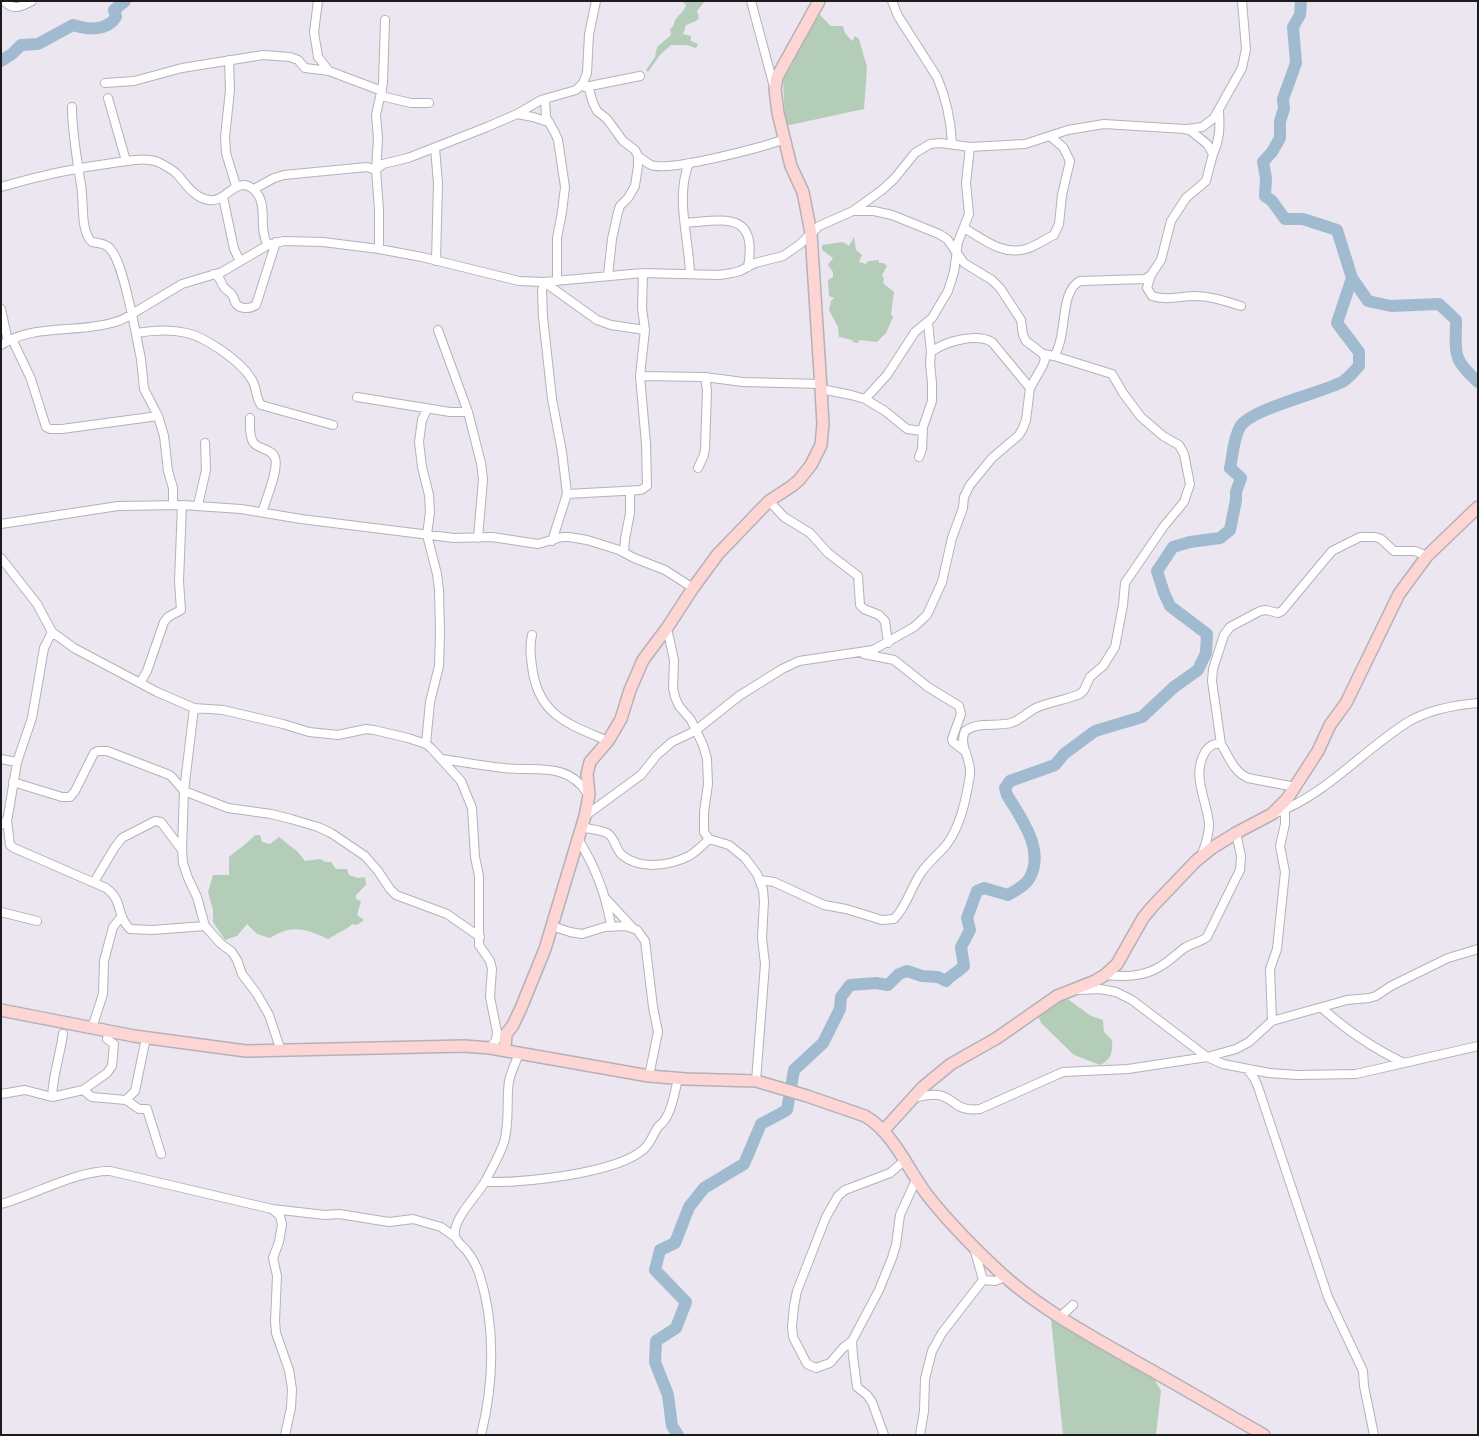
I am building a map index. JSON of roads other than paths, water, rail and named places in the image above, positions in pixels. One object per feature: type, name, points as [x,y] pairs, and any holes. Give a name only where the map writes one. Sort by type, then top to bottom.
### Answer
[{"type":"street","points":[[4,1],[14,8],[32,1]]},
{"type":"street","points":[[318,1],[314,32],[318,57],[329,72]]},
{"type":"street","points":[[576,90],[582,84],[586,73],[589,34],[596,1]]},
{"type":"street","points":[[506,1050],[506,1034],[513,1025],[528,994],[545,949],[583,822],[589,795],[588,769],[594,757],[608,741],[621,719],[630,690],[643,660],[667,628],[692,588],[718,554],[769,500],[799,480],[817,456],[821,445],[821,386],[811,233],[803,192],[791,166],[784,139],[774,89],[752,1]]},
{"type":"street","points":[[774,89],[777,77],[819,1]]},
{"type":"street","points":[[892,1],[898,16],[941,86],[950,115],[952,144]]},
{"type":"street","points":[[7,341],[35,332],[116,322],[182,284],[222,272],[268,245],[292,240],[379,249],[519,281],[544,282],[644,273],[732,273],[755,263],[783,256],[799,245],[820,226],[853,211],[882,190],[894,179],[915,153],[930,144],[952,144],[970,147],[1025,144],[1068,130],[1104,124],[1185,129],[1196,129],[1202,126],[1214,118],[1219,111],[1245,59],[1246,49],[1242,1]]},
{"type":"street","points":[[379,249],[376,115],[382,93],[384,20]]},
{"type":"street","points":[[105,84],[134,81],[182,68],[230,60],[263,55],[281,56],[298,60],[305,68],[329,72],[411,103],[430,103]]},
{"type":"street","points":[[230,60],[230,90],[225,137],[226,153],[236,186]]},
{"type":"street","points":[[376,170],[383,164],[408,158],[435,148],[517,114],[545,99],[588,86],[640,76]]},
{"type":"street","points":[[588,86],[597,111],[607,119],[623,141],[635,150],[638,156],[651,165],[689,163],[763,147],[784,139]]},
{"type":"street","points":[[108,98],[126,161]]},
{"type":"street","points":[[545,99],[548,122],[556,133],[558,140],[565,186],[557,238],[557,281]]},
{"type":"street","points":[[72,107],[77,167],[81,185],[86,234],[92,242],[107,246],[113,252],[123,277],[136,333],[144,389],[158,416],[165,442],[168,471],[177,505],[181,610],[168,616],[164,622],[147,671],[140,683]]},
{"type":"street","points":[[1219,111],[1220,133],[1207,178],[1186,198],[1171,221],[1161,260],[1151,275],[1147,288],[1152,296],[1164,299],[1218,298],[1241,306]]},
{"type":"street","points":[[517,114],[548,122]]},
{"type":"street","points":[[1185,129],[1199,137],[1211,149],[1213,154]]},
{"type":"street","points":[[964,228],[996,247],[1014,250],[1026,249],[1054,234],[1059,224],[1062,195],[1070,161],[1063,147],[1050,137]]},
{"type":"street","points":[[865,400],[887,375],[915,332],[928,323],[948,291],[954,272],[958,242],[969,214],[966,183],[970,147]]},
{"type":"street","points":[[435,148],[438,182],[436,261]]},
{"type":"street","points":[[608,275],[616,221],[620,206],[628,198],[635,186],[638,156]]},
{"type":"street","points":[[1,187],[77,167],[150,160],[176,173],[192,192],[204,199],[218,200],[236,186],[248,186],[254,189],[262,204],[262,233],[268,245]]},
{"type":"street","points":[[689,163],[685,172],[682,203],[690,274]]},
{"type":"street","points":[[254,189],[274,178],[290,174],[367,167],[376,170]]},
{"type":"street","points":[[223,197],[234,249],[240,261]]},
{"type":"street","points":[[760,880],[774,882],[824,905],[846,909],[882,920],[894,919],[910,896],[920,874],[947,844],[957,827],[966,794],[970,768],[962,737],[965,731],[970,727],[982,724],[1000,725],[1011,723],[1037,707],[1066,697],[1075,696],[1084,690],[1090,677],[1103,666],[1116,647],[1125,583],[1164,526],[1178,512],[1188,494],[1190,484],[1184,454],[1179,445],[1163,436],[1141,417],[1123,393],[1112,374],[1043,354],[1026,341],[1023,336],[1021,320],[1000,288],[992,280],[964,263],[947,239],[892,215],[874,211],[853,211]]},
{"type":"street","points":[[685,223],[729,220],[736,222],[750,240],[748,267]]},
{"type":"street","points":[[214,274],[218,276],[224,288],[233,295],[236,304],[247,308],[254,307],[276,242]]},
{"type":"street","points":[[567,494],[645,489],[648,482],[640,376],[645,330],[642,308],[644,273]]},
{"type":"street","points":[[1054,356],[1062,334],[1068,295],[1075,284],[1080,281],[1144,279],[1151,275]]},
{"type":"street","points":[[544,282],[597,320],[611,325],[645,330]]},
{"type":"street","points":[[544,282],[542,291],[543,317],[567,494],[552,541]]},
{"type":"street","points":[[1,310],[7,341],[31,379],[46,427],[50,429],[101,425],[158,416]]},
{"type":"street","points":[[919,457],[922,449],[922,431],[932,401],[931,352],[928,323]]},
{"type":"street","points":[[136,333],[158,330],[190,334],[234,358],[253,381],[255,394],[261,405],[333,425]]},
{"type":"street","points":[[438,330],[468,412],[483,479],[478,538]]},
{"type":"street","points":[[931,352],[939,346],[969,338],[986,339],[992,342],[1030,388]]},
{"type":"street","points":[[583,822],[641,775],[657,755],[672,742],[695,731],[739,696],[782,669],[799,662],[873,650],[914,627],[927,615],[942,582],[952,538],[963,508],[964,497],[979,473],[992,458],[1019,435],[1023,428],[1026,420],[1030,388],[1043,365],[1045,359],[1043,354]]},
{"type":"street","points":[[640,376],[704,377],[821,386],[865,400],[885,411],[906,429],[922,431]]},
{"type":"street","points":[[698,468],[705,448],[707,390],[704,377]]},
{"type":"street","points":[[357,397],[450,412],[468,412]]},
{"type":"street","points":[[426,744],[430,702],[439,666],[440,633],[440,590],[427,535],[430,500],[422,467],[419,442],[422,420],[427,408]]},
{"type":"street","points":[[250,418],[251,435],[254,443],[271,453],[276,460],[275,470],[262,512]]},
{"type":"street","points":[[198,505],[206,470],[205,443]]},
{"type":"street","points":[[624,552],[630,513],[630,491]]},
{"type":"street","points":[[769,500],[784,517],[810,533],[828,553],[858,576],[860,604],[864,609],[879,615],[885,621],[888,643]]},
{"type":"street","points":[[1,524],[118,506],[198,505],[454,538],[492,537],[538,544],[562,537],[586,540],[624,552],[665,570],[692,588]]},
{"type":"street","points":[[1272,814],[1287,799],[1295,787],[1318,751],[1330,725],[1346,703],[1399,594],[1427,556],[1478,507]]},
{"type":"street","points":[[1295,787],[1242,776],[1237,772],[1220,744],[1212,681],[1213,670],[1224,635],[1230,626],[1260,611],[1282,611],[1332,551],[1360,537],[1381,539],[1394,551],[1415,551],[1427,556]]},
{"type":"street","points":[[1,558],[37,604],[52,632],[74,648],[140,683],[194,708],[223,710],[328,735],[374,730],[426,744],[442,758],[461,781],[472,808],[475,857],[479,876],[479,944],[490,961],[492,969],[490,996],[497,1032],[496,1040],[490,1048]]},
{"type":"street","points":[[667,628],[674,660],[673,688],[675,697],[679,706],[691,720],[703,745],[708,765],[704,832],[709,839],[721,842],[736,851],[752,866],[760,880],[764,900],[762,938],[765,964],[756,1081]]},
{"type":"street","points":[[52,632],[44,648],[32,718],[17,762],[4,823],[10,845],[94,882],[114,894],[118,900],[120,917],[133,930],[205,926]]},
{"type":"street","points":[[532,635],[530,653],[535,686],[544,704],[572,725],[608,741]]},
{"type":"street","points":[[861,653],[894,660],[928,687],[959,706],[961,714],[952,738],[953,742],[966,752]]},
{"type":"street","points":[[883,1131],[912,1098],[950,1064],[997,1038],[1057,996],[1105,975],[1117,964],[1143,918],[1202,856],[1236,833],[1298,803],[1331,781],[1382,740],[1410,721],[1448,707],[1478,703]]},
{"type":"street","points":[[194,708],[184,791],[182,850],[188,878],[196,896],[205,926],[220,943],[232,952],[237,960],[242,974],[257,994],[269,1015],[281,1051]]},
{"type":"street","points":[[1202,856],[1209,832],[1209,821],[1198,775],[1200,765],[1209,746],[1215,743],[1220,744]]},
{"type":"street","points":[[13,782],[62,797],[70,797],[75,791],[94,753],[102,750],[167,774],[184,791],[228,808],[271,814],[307,823],[325,830],[351,845],[365,856],[396,894],[447,914],[480,937]]},
{"type":"street","points":[[442,758],[507,769],[534,768],[559,771],[572,776],[580,782],[589,795]]},
{"type":"street","points":[[1,759],[17,762]]},
{"type":"street","points":[[1272,1021],[1270,969],[1277,949],[1286,872],[1280,846],[1285,824],[1285,809]]},
{"type":"street","points":[[94,882],[118,842],[127,835],[155,821],[161,822],[182,850]]},
{"type":"street","points":[[583,822],[607,833],[613,838],[616,848],[628,859],[645,865],[665,863],[690,856],[709,839]]},
{"type":"street","points":[[1105,975],[1120,977],[1136,976],[1150,972],[1163,965],[1176,953],[1207,938],[1240,870],[1241,856],[1236,833]]},
{"type":"street","points":[[578,839],[588,856],[605,898],[611,926]]},
{"type":"street","points":[[605,898],[637,930],[646,946],[651,997],[657,1025],[649,1076]]},
{"type":"street","points":[[1,912],[37,921]]},
{"type":"street","points":[[92,1028],[103,994],[104,961],[113,927],[120,917]]},
{"type":"street","points":[[552,926],[582,934],[611,926],[632,927]]},
{"type":"street","points":[[912,1098],[939,1095],[963,1109],[980,1109],[1063,1072],[1128,1069],[1207,1057],[1236,1050],[1249,1042],[1272,1021],[1347,1000],[1376,996],[1391,986],[1448,958],[1478,949]]},
{"type":"street","points":[[1072,990],[1100,989],[1116,992],[1132,1000],[1207,1057],[1223,1064],[1247,1069],[1297,1075],[1356,1074],[1478,1046]]},
{"type":"street","points":[[1322,1008],[1348,1030],[1404,1063]]},
{"type":"street","points":[[1,1010],[108,1032],[238,1050],[281,1051],[464,1046],[490,1048],[649,1076],[756,1081],[806,1096],[865,1116],[874,1121],[905,1160],[916,1180],[930,1198],[974,1247],[1005,1276],[1043,1306],[1075,1328],[1264,1435]]},
{"type":"street","points":[[1,1094],[25,1090],[52,1097],[83,1090],[107,1073],[112,1066],[114,1044],[107,1039],[108,1032]]},
{"type":"street","points":[[52,1097],[52,1082],[63,1034]]},
{"type":"street","points":[[126,1100],[136,1091],[146,1038]]},
{"type":"street","points":[[482,1435],[490,1374],[490,1332],[478,1272],[472,1258],[458,1243],[455,1237],[455,1227],[485,1182],[504,1142],[507,1125],[509,1081],[519,1053]]},
{"type":"street","points":[[1247,1069],[1258,1087],[1328,1297],[1363,1371],[1364,1386],[1374,1435]]},
{"type":"street","points":[[485,1182],[520,1181],[584,1172],[611,1166],[640,1152],[650,1142],[659,1125],[666,1120],[678,1078]]},
{"type":"street","points":[[83,1090],[92,1097],[126,1100],[139,1109],[147,1109],[161,1154]]},
{"type":"street","points":[[905,1160],[890,1173],[845,1190],[838,1196],[826,1217],[797,1291],[792,1327],[793,1337],[807,1364],[816,1368],[830,1363],[852,1341],[892,1258],[896,1245],[900,1215],[916,1180]]},
{"type":"street","points":[[1,1204],[100,1170],[121,1172],[272,1209],[325,1215],[339,1214],[389,1222],[413,1219],[441,1227],[455,1237]]},
{"type":"street","points":[[272,1209],[280,1216],[282,1224],[280,1242],[273,1258],[277,1276],[276,1333],[289,1370],[292,1388],[292,1408],[285,1435]]},
{"type":"street","points":[[974,1247],[975,1257],[983,1280]]},
{"type":"street","points":[[983,1280],[996,1281],[1005,1276]]},
{"type":"street","points":[[920,1435],[924,1411],[925,1379],[932,1351],[942,1334],[983,1280]]},
{"type":"street","points":[[1060,1317],[1073,1305]]},
{"type":"street","points":[[852,1341],[852,1356],[857,1387],[872,1402],[884,1435]]},
{"type":"waterway","points":[[1,61],[21,45],[38,44],[73,25],[85,28],[97,28],[108,25],[116,17],[114,10],[125,1]]},
{"type":"waterway","points":[[678,1435],[672,1426],[668,1395],[655,1362],[656,1341],[676,1328],[686,1302],[655,1270],[660,1250],[675,1243],[689,1207],[704,1188],[744,1164],[761,1124],[787,1110],[794,1070],[823,1043],[840,1009],[841,997],[850,985],[876,983],[888,985],[899,974],[907,971],[922,976],[938,977],[946,981],[964,966],[961,947],[970,930],[967,918],[977,891],[984,888],[1008,895],[1025,884],[1034,868],[1035,857],[1030,835],[1007,795],[1005,788],[1010,781],[1055,765],[1064,754],[1095,731],[1142,717],[1174,687],[1198,670],[1206,653],[1207,634],[1170,606],[1157,571],[1173,547],[1190,542],[1220,538],[1230,530],[1236,492],[1241,478],[1230,468],[1240,427],[1246,420],[1257,414],[1342,382],[1359,366],[1359,352],[1337,323],[1352,278],[1337,230],[1303,219],[1285,219],[1272,201],[1265,196],[1266,178],[1263,162],[1272,152],[1280,138],[1280,121],[1284,109],[1283,99],[1296,63],[1293,27],[1300,15],[1301,1]]},
{"type":"waterway","points":[[1352,278],[1368,301],[1391,306],[1439,304],[1456,320],[1456,348],[1459,361],[1478,382]]}]
